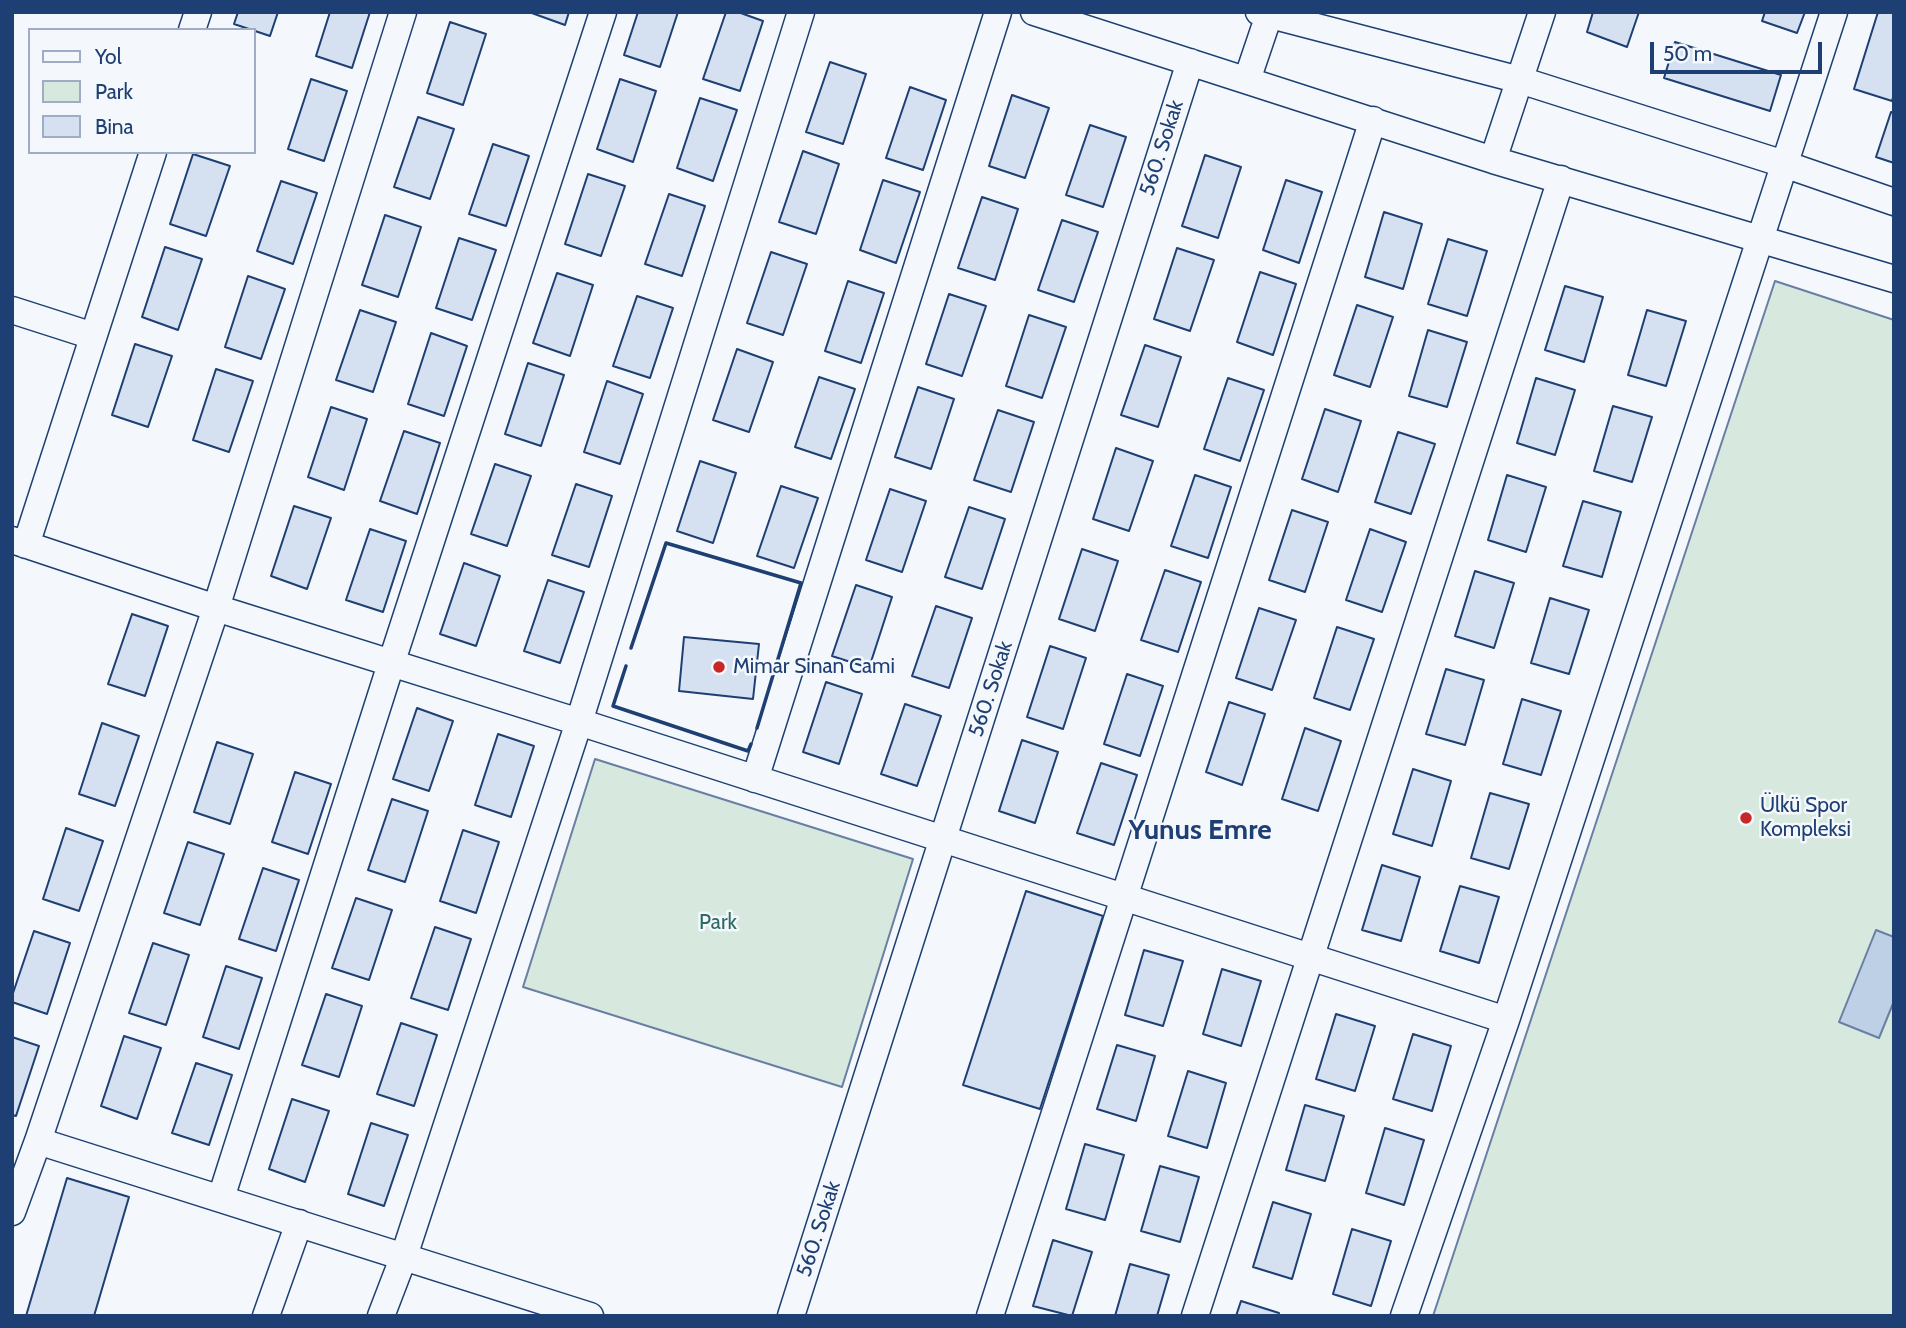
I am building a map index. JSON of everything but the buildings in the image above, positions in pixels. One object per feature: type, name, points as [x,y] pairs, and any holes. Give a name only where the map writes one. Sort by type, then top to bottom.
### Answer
[{"type":"street","points":[[12,1212],[216,608],[403,12]]},
{"type":"street","points":[[221,1198],[603,12]]},
{"type":"street","points":[[381,1316],[404,1256],[579,722],[801,12]]},
{"type":"street","points":[[755,779],[998,12]]},
{"type":"street","points":[[1034,12],[1493,160],[1894,279]]},
{"type":"street","points":[[1493,160],[1542,12]]},
{"type":"street","points":[[1405,1316],[1506,1020],[1834,12]]},
{"type":"street","points":[[1247,80],[1264,14],[1520,80],[1894,202]]},
{"type":"street","name":"560. Sokak","points":[[791,1316],[1190,62]]},
{"type":"street","points":[[990,1316],[1373,120]]},
{"type":"street","points":[[152,154],[93,336],[19,542],[216,608],[1506,1020]]},
{"type":"street","points":[[1195,1316],[1561,179]]},
{"type":"street","points":[[12,310],[93,336]]},
{"type":"street","points":[[38,1141],[590,1316]]},
{"type":"street","points":[[267,1316],[299,1223]]},
{"type":"green space","name":"Ülkü Spor Kompleksi","points":[[1775,281],[1894,320],[1894,1316],[1433,1316]]},
{"type":"green space","name":"Park","points":[[595,759],[913,859],[842,1087],[523,987]]},
{"type":"water","points":[[1876,930],[1894,937],[1894,1001],[1879,1038],[1839,1022]]},
{"type":"wall","points":[[631,648],[666,543],[801,583],[757,728]]},
{"type":"wall","points":[[626,666],[613,706],[748,751],[751,744]]},
{"type":"place","name":"Mimar Sinan Cami","points":[[719,667]]},
{"type":"place","name":"Ülkü Spor Kompleksi","points":[[1746,818]]},
{"type":"district","name":"Yunus Emre","points":[[1200,831]]}]
